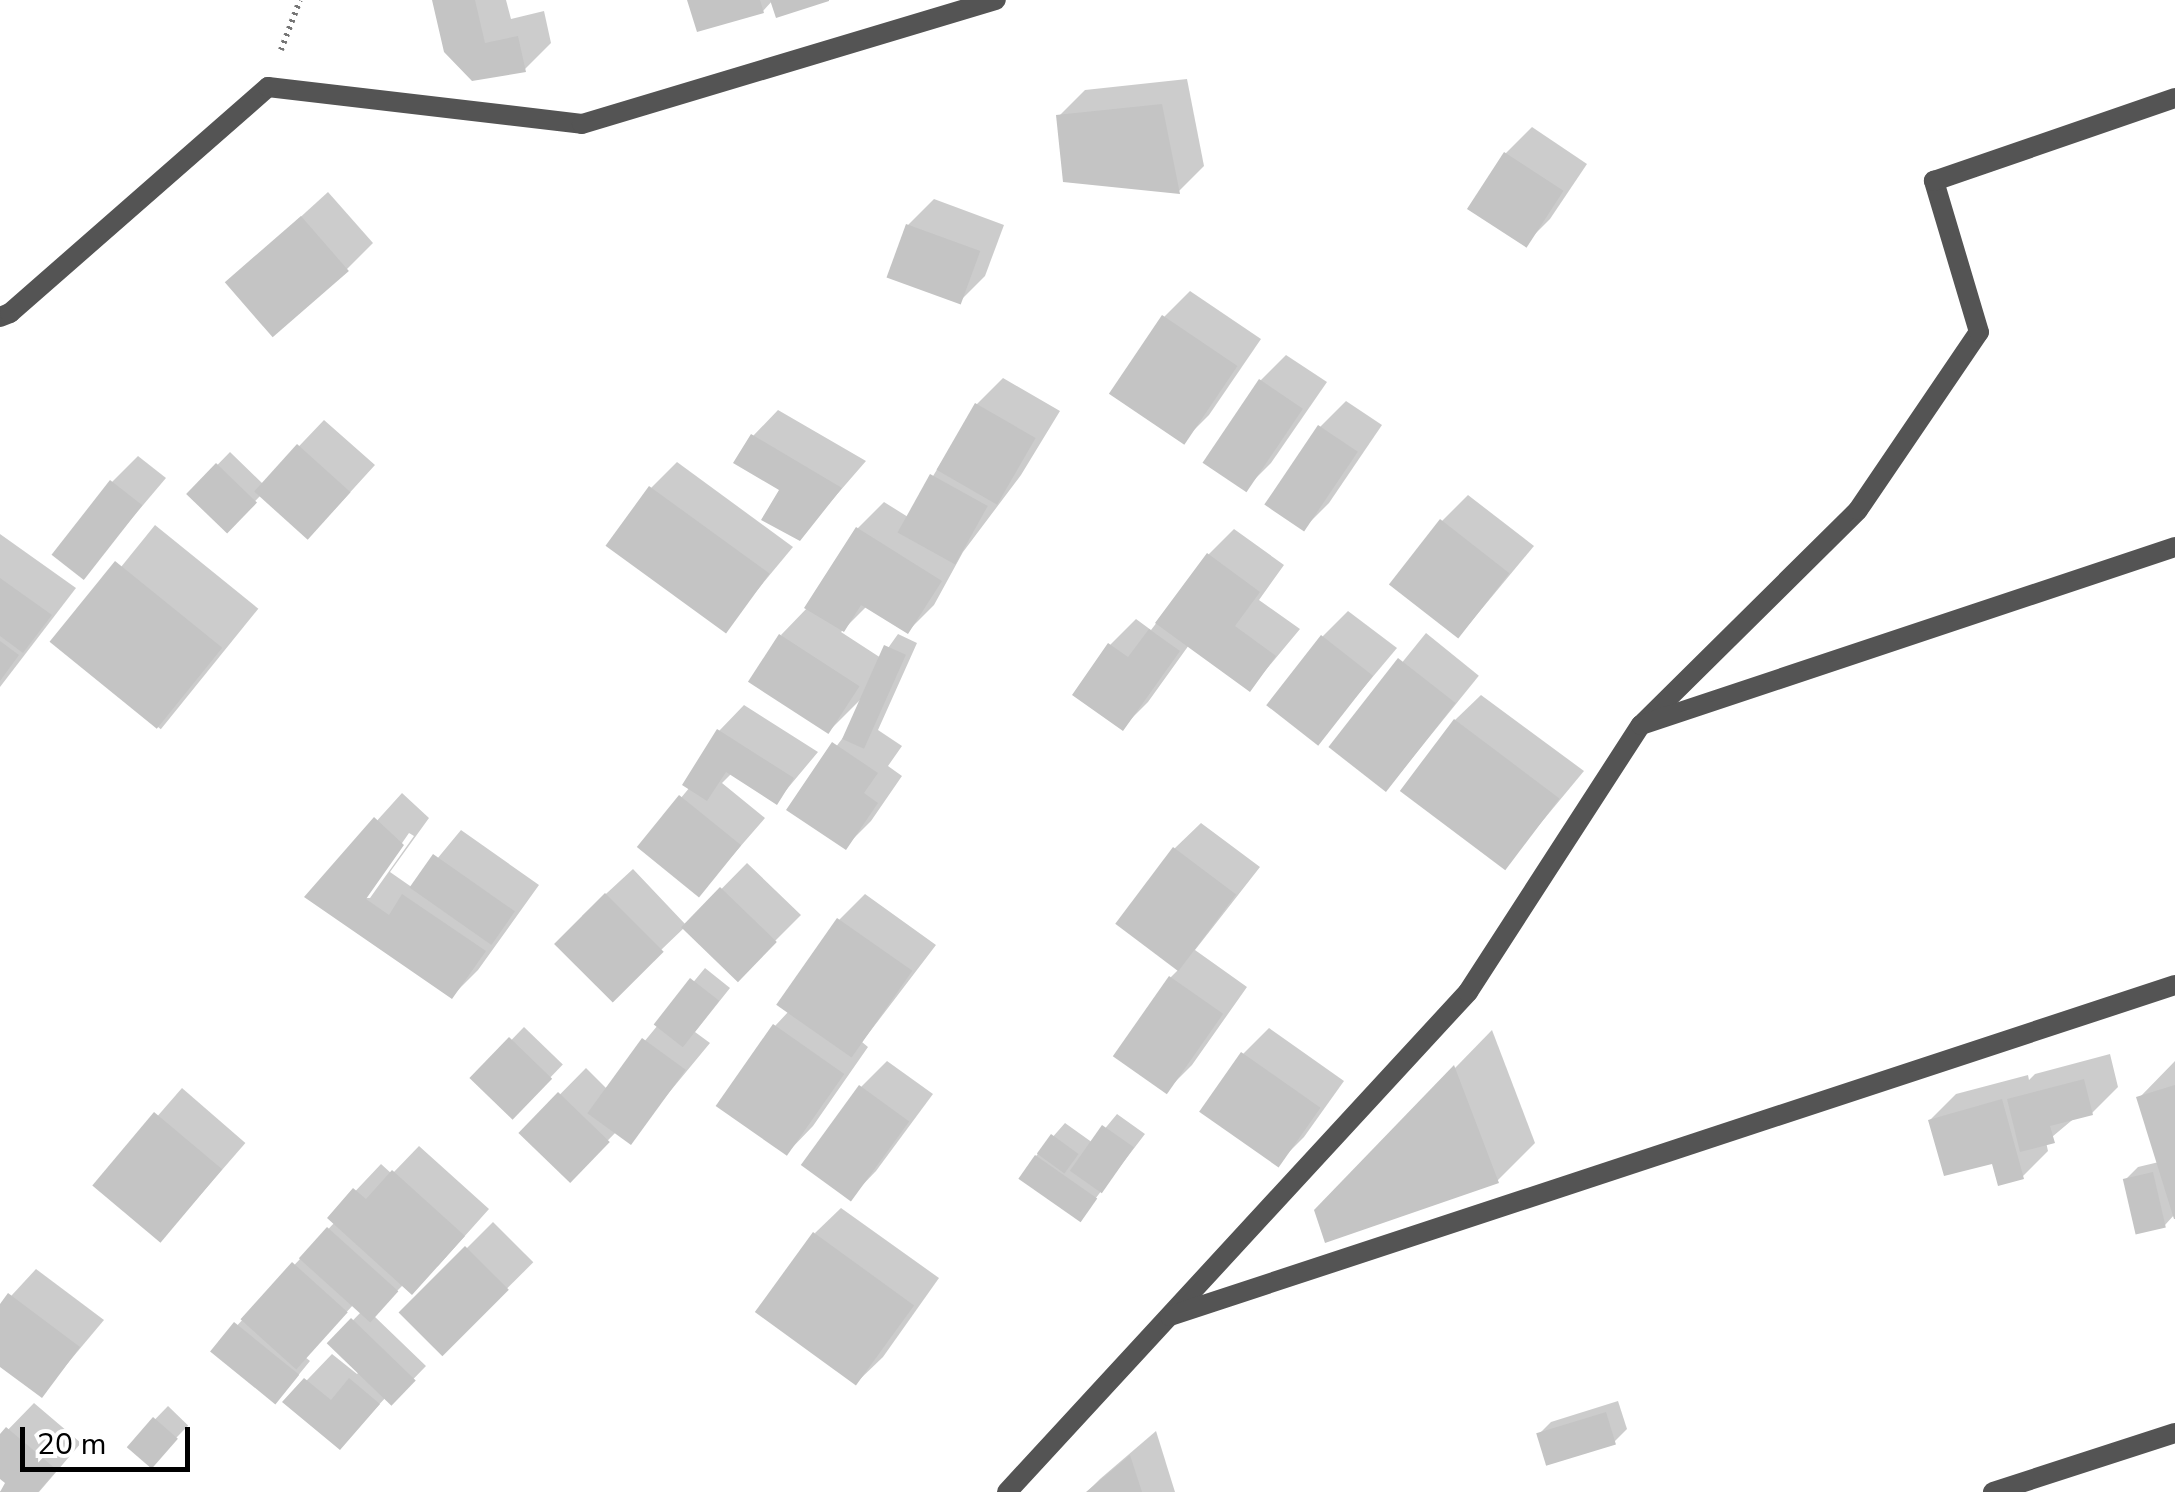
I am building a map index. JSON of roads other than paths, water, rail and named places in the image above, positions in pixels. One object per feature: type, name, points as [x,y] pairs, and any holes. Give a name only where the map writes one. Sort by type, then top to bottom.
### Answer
[{"type":"street","points":[[0,317],[10,313],[268,87],[582,124],[996,0]]},
{"type":"street","points":[[1006,1492],[1468,992],[1641,725],[1858,510],[1979,332],[1934,182],[2175,98]]},
{"type":"street","points":[[1641,725],[2175,547]]},
{"type":"street","points":[[1170,1316],[2175,985]]},
{"type":"street","points":[[1993,1492],[2175,1434]]}]
